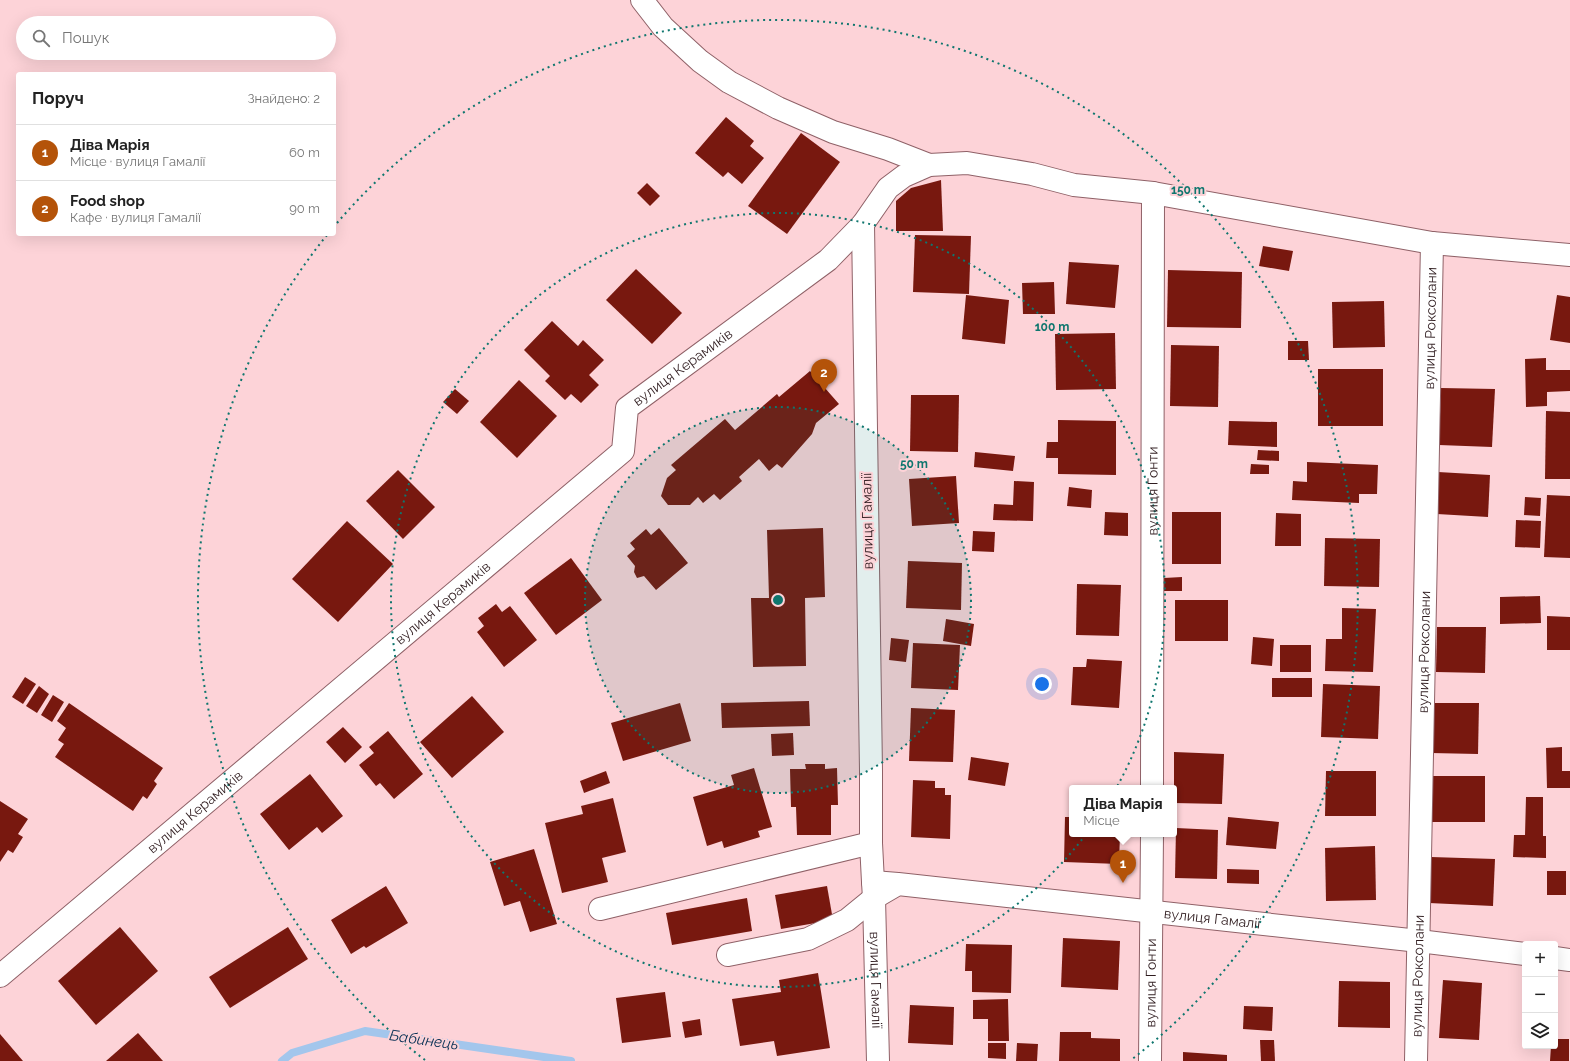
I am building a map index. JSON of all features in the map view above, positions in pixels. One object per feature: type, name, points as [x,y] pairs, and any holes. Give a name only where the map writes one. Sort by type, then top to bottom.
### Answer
[{"type":"street","points":[[642,0],[663,27],[700,61],[729,82],[778,108],[833,132],[888,149],[929,166]]},
{"type":"street","points":[[863,224],[888,188],[904,176],[929,166],[967,163],[1032,174],[1074,186],[1153,194],[1432,243],[1570,255]]},
{"type":"street","name":"вулиця Гонти","points":[[1152,785],[1153,194]]},
{"type":"street","name":"вулиця Гамалії","points":[[863,224],[871,843],[874,890],[878,1061]]},
{"type":"street","name":"вулиця Керамиків","points":[[0,976],[623,451],[627,408],[828,260],[863,224]]},
{"type":"street","name":"вулиця Роксолани","points":[[1416,1061],[1432,243]]},
{"type":"street","name":"вулиця Гонти","points":[[1150,1061],[1152,837]]},
{"type":"street","points":[[600,909],[871,843]]},
{"type":"street","name":"вулиця Гамалії","points":[[874,890],[898,884],[1522,954]]},
{"type":"street","points":[[728,955],[808,939],[847,920],[874,890]]},
{"type":"street","points":[[1558,958],[1570,960]]},
{"type":"building","points":[[726,117],[754,141],[750,146],[764,158],[742,184],[728,172],[723,177],[695,153]]},
{"type":"building","points":[[801,133],[840,162],[787,234],[748,206]]},
{"type":"building","points":[[941,180],[943,231],[896,231],[896,201],[911,188]]},
{"type":"building","points":[[647,183],[660,196],[650,206],[637,193]]},
{"type":"building","points":[[915,235],[971,236],[969,294],[913,292]]},
{"type":"building","points":[[1263,246],[1293,251],[1289,271],[1259,266]]},
{"type":"building","points":[[1069,262],[1119,265],[1115,308],[1066,304]]},
{"type":"building","points":[[636,269],[682,313],[652,344],[606,300]]},
{"type":"building","points":[[1168,270],[1242,272],[1241,328],[1167,327]]},
{"type":"building","points":[[1054,282],[1055,314],[1023,314],[1022,283]]},
{"type":"building","points":[[966,295],[1009,300],[1005,344],[962,339]]},
{"type":"building","points":[[1557,295],[1570,297],[1570,343],[1550,340]]},
{"type":"building","points":[[1384,301],[1385,347],[1333,348],[1332,302]]},
{"type":"building","points":[[552,321],[578,346],[583,340],[604,360],[589,375],[599,385],[581,403],[571,394],[565,400],[545,381],[550,376],[524,350]]},
{"type":"building","points":[[1115,333],[1116,389],[1056,390],[1055,334]]},
{"type":"building","points":[[1288,341],[1308,341],[1309,360],[1288,360]]},
{"type":"building","points":[[1171,345],[1219,346],[1218,407],[1170,406]]},
{"type":"building","points":[[1546,358],[1546,370],[1570,370],[1570,391],[1547,392],[1547,406],[1526,407],[1525,359]]},
{"type":"building","points":[[1318,369],[1383,369],[1383,426],[1318,426]]},
{"type":"building","points":[[810,371],[839,404],[816,423],[812,434],[782,468],[777,464],[769,471],[759,459],[739,477],[742,481],[720,500],[714,494],[703,503],[698,497],[690,505],[668,505],[661,496],[667,478],[676,470],[671,465],[725,419],[735,430],[777,394],[779,397]]},
{"type":"building","points":[[519,380],[557,416],[517,458],[480,422]]},
{"type":"building","points":[[1441,388],[1495,389],[1492,447],[1439,445]]},
{"type":"building","points":[[455,389],[469,401],[457,414],[443,402]]},
{"type":"building","points":[[911,395],[959,395],[958,452],[910,451]]},
{"type":"building","points":[[1546,411],[1570,412],[1570,479],[1545,479]]},
{"type":"building","points":[[1058,420],[1116,421],[1116,475],[1058,474],[1058,458],[1046,458],[1047,442],[1058,442]]},
{"type":"building","points":[[1229,421],[1277,422],[1277,447],[1228,445]]},
{"type":"building","points":[[1258,450],[1279,451],[1279,461],[1257,460]]},
{"type":"building","points":[[975,452],[1015,456],[1013,471],[974,467]]},
{"type":"building","points":[[1307,462],[1378,465],[1377,494],[1359,494],[1359,503],[1292,500],[1293,481],[1307,482]]},
{"type":"building","points":[[1251,464],[1269,465],[1269,474],[1250,474]]},
{"type":"building","points":[[398,470],[435,507],[403,539],[366,501]]},
{"type":"building","points":[[1438,472],[1490,475],[1488,517],[1437,514]]},
{"type":"building","points":[[956,476],[959,523],[912,526],[909,479]]},
{"type":"building","points":[[1014,481],[1034,482],[1033,521],[993,520],[994,504],[1013,505]]},
{"type":"building","points":[[1069,487],[1092,490],[1091,508],[1067,506]]},
{"type":"building","points":[[1547,495],[1570,496],[1570,558],[1544,557]]},
{"type":"building","points":[[1525,497],[1541,498],[1540,516],[1524,515]]},
{"type":"building","points":[[1105,512],[1128,513],[1128,536],[1104,535]]},
{"type":"building","points":[[1172,512],[1221,512],[1221,564],[1172,564]]},
{"type":"building","points":[[1276,513],[1301,514],[1301,546],[1275,546]]},
{"type":"building","points":[[1516,520],[1541,521],[1540,548],[1515,547]]},
{"type":"building","points":[[347,521],[393,564],[338,622],[292,579]]},
{"type":"building","points":[[659,528],[688,563],[656,590],[644,576],[637,578],[634,572],[635,566],[627,556],[635,549],[630,543],[646,529],[651,535]]},
{"type":"building","points":[[823,528],[825,597],[805,598],[806,666],[753,667],[751,598],[769,598],[767,530]]},
{"type":"building","points":[[973,531],[995,532],[994,552],[972,551]]},
{"type":"building","points":[[1325,538],[1380,539],[1379,587],[1324,586]]},
{"type":"building","points":[[571,558],[602,600],[556,635],[524,593]]},
{"type":"building","points":[[908,561],[962,563],[961,610],[906,608]]},
{"type":"building","points":[[1182,577],[1182,591],[1164,591],[1164,578]]},
{"type":"building","points":[[1077,584],[1121,585],[1119,636],[1076,635]]},
{"type":"building","points":[[1540,596],[1541,623],[1500,624],[1500,597]]},
{"type":"building","points":[[1175,600],[1228,600],[1228,641],[1175,641]]},
{"type":"building","points":[[496,604],[502,612],[510,606],[537,640],[504,667],[477,632],[484,626],[478,618]]},
{"type":"building","points":[[1342,608],[1376,609],[1373,672],[1325,671],[1326,639],[1342,639]]},
{"type":"building","points":[[1547,616],[1570,617],[1570,650],[1547,650]]},
{"type":"building","points":[[946,619],[974,624],[971,646],[943,641]]},
{"type":"building","points":[[1437,627],[1486,627],[1485,673],[1436,672]]},
{"type":"building","points":[[1253,637],[1274,639],[1272,666],[1251,664]]},
{"type":"building","points":[[891,638],[909,640],[906,662],[889,660]]},
{"type":"building","points":[[913,643],[960,645],[958,690],[911,688]]},
{"type":"building","points":[[1280,645],[1311,645],[1311,672],[1280,672]]},
{"type":"building","points":[[1087,659],[1122,661],[1119,708],[1071,705],[1073,667],[1086,667]]},
{"type":"building","points":[[25,677],[36,684],[23,704],[12,697]]},
{"type":"building","points":[[1272,678],[1312,678],[1312,697],[1272,697]]},
{"type":"building","points":[[1323,684],[1380,686],[1378,739],[1321,737]]},
{"type":"building","points":[[39,686],[49,694],[37,713],[26,706]]},
{"type":"building","points":[[53,695],[64,702],[52,722],[41,715]]},
{"type":"building","points":[[472,696],[504,732],[452,778],[420,742]]},
{"type":"building","points":[[809,701],[810,726],[722,728],[721,703]]},
{"type":"building","points":[[69,703],[163,768],[154,781],[157,784],[147,799],[143,796],[133,811],[55,757],[64,744],[58,740],[66,728],[57,721]]},
{"type":"building","points":[[680,703],[691,741],[623,761],[611,723]]},
{"type":"building","points":[[1432,703],[1479,703],[1478,754],[1431,753]]},
{"type":"building","points":[[911,708],[955,710],[953,762],[909,761]]},
{"type":"building","points":[[343,727],[362,747],[345,763],[326,742]]},
{"type":"building","points":[[388,731],[423,774],[394,799],[380,783],[376,786],[359,765],[374,753],[369,747]]},
{"type":"building","points":[[793,733],[794,755],[772,756],[771,734]]},
{"type":"building","points":[[1562,747],[1562,771],[1570,771],[1570,788],[1547,788],[1546,748]]},
{"type":"building","points":[[1174,752],[1224,754],[1222,804],[1177,803],[1177,785],[1174,785]]},
{"type":"building","points":[[971,757],[1009,763],[1005,786],[968,780]]},
{"type":"building","points":[[805,764],[825,764],[825,769],[837,768],[838,805],[831,805],[831,835],[797,835],[796,807],[791,807],[790,769],[806,769]]},
{"type":"building","points":[[754,768],[772,827],[758,831],[760,837],[724,848],[722,841],[707,846],[693,797],[734,785],[731,775]]},
{"type":"building","points":[[606,771],[610,783],[584,793],[580,781]]},
{"type":"building","points":[[1326,771],[1376,771],[1376,816],[1325,816]]},
{"type":"building","points":[[310,774],[343,816],[322,833],[317,827],[289,850],[260,814]]},
{"type":"building","points":[[1429,776],[1485,776],[1485,822],[1429,822]]},
{"type":"building","points":[[913,780],[935,781],[935,788],[945,788],[945,795],[951,795],[950,839],[911,837]]},
{"type":"building","points":[[1526,797],[1543,797],[1543,836],[1546,836],[1546,858],[1513,857],[1514,835],[1525,835]]},
{"type":"building","points":[[613,798],[626,852],[602,858],[608,882],[562,893],[545,823],[583,814],[581,806]]},
{"type":"building","points":[[0,801],[28,819],[18,834],[23,837],[13,853],[8,850],[0,862]]},
{"type":"building","points":[[1065,817],[1069,817],[1069,837],[1120,837],[1119,864],[1064,862]]},
{"type":"building","points":[[1228,817],[1279,822],[1276,849],[1226,845]]},
{"type":"building","points":[[1177,828],[1218,830],[1217,879],[1175,878]]},
{"type":"building","points":[[1375,846],[1376,900],[1326,901],[1325,848]]},
{"type":"building","points":[[534,849],[557,924],[530,932],[520,901],[504,906],[490,862]]},
{"type":"building","points":[[1431,857],[1495,859],[1493,906],[1429,903]]},
{"type":"building","points":[[1227,869],[1259,870],[1259,884],[1227,883]]},
{"type":"building","points":[[1547,871],[1566,871],[1566,895],[1547,895]]},
{"type":"building","points":[[386,886],[408,923],[366,948],[364,946],[351,954],[331,920]]},
{"type":"building","points":[[827,886],[833,920],[781,929],[775,895]]},
{"type":"building","points":[[747,898],[752,931],[672,945],[666,913]]},
{"type":"building","points":[[120,927],[158,971],[96,1025],[58,981]]},
{"type":"building","points":[[288,927],[308,959],[230,1008],[209,977]]},
{"type":"building","points":[[1063,938],[1120,941],[1118,990],[1061,987]]},
{"type":"building","points":[[966,944],[1012,945],[1011,993],[972,992],[972,971],[965,971]]},
{"type":"building","points":[[818,973],[830,1048],[777,1056],[774,1041],[740,1046],[732,999],[781,992],[779,980]]},
{"type":"building","points":[[1443,980],[1482,983],[1479,1040],[1439,1038]]},
{"type":"building","points":[[1339,981],[1390,982],[1390,1028],[1338,1027]]},
{"type":"building","points":[[665,992],[671,1037],[622,1043],[616,998]]},
{"type":"building","points":[[1008,999],[1009,1041],[988,1041],[988,1019],[973,1019],[973,1000]]},
{"type":"building","points":[[910,1005],[954,1007],[953,1045],[908,1043]]},
{"type":"building","points":[[1244,1006],[1273,1007],[1272,1031],[1243,1029]]},
{"type":"building","points":[[700,1019],[702,1035],[685,1038],[682,1022]]},
{"type":"building","points":[[1060,1032],[1091,1032],[1091,1038],[1120,1039],[1120,1061],[1059,1061]]},
{"type":"building","points":[[138,1033],[163,1061],[106,1061]]},
{"type":"building","points":[[0,1034],[23,1061],[0,1061]]},
{"type":"building","points":[[1558,1039],[1569,1039],[1569,1061],[1550,1061],[1551,1049],[1558,1049]]},
{"type":"building","points":[[1260,1040],[1274,1040],[1275,1061],[1261,1061]]},
{"type":"building","points":[[988,1043],[1006,1043],[1006,1059],[988,1058]]},
{"type":"building","points":[[1017,1043],[1038,1044],[1037,1061],[1016,1061]]},
{"type":"building","points":[[1183,1052],[1227,1055],[1227,1061],[1183,1061]]},
{"type":"waterway","name":"Бабинець","points":[[282,1061],[292,1053],[365,1031],[571,1061]]},
{"type":"place","name":"Food shop","points":[[824,392]]},
{"type":"place","name":"Діва Марія","points":[[1123,883]]}]
